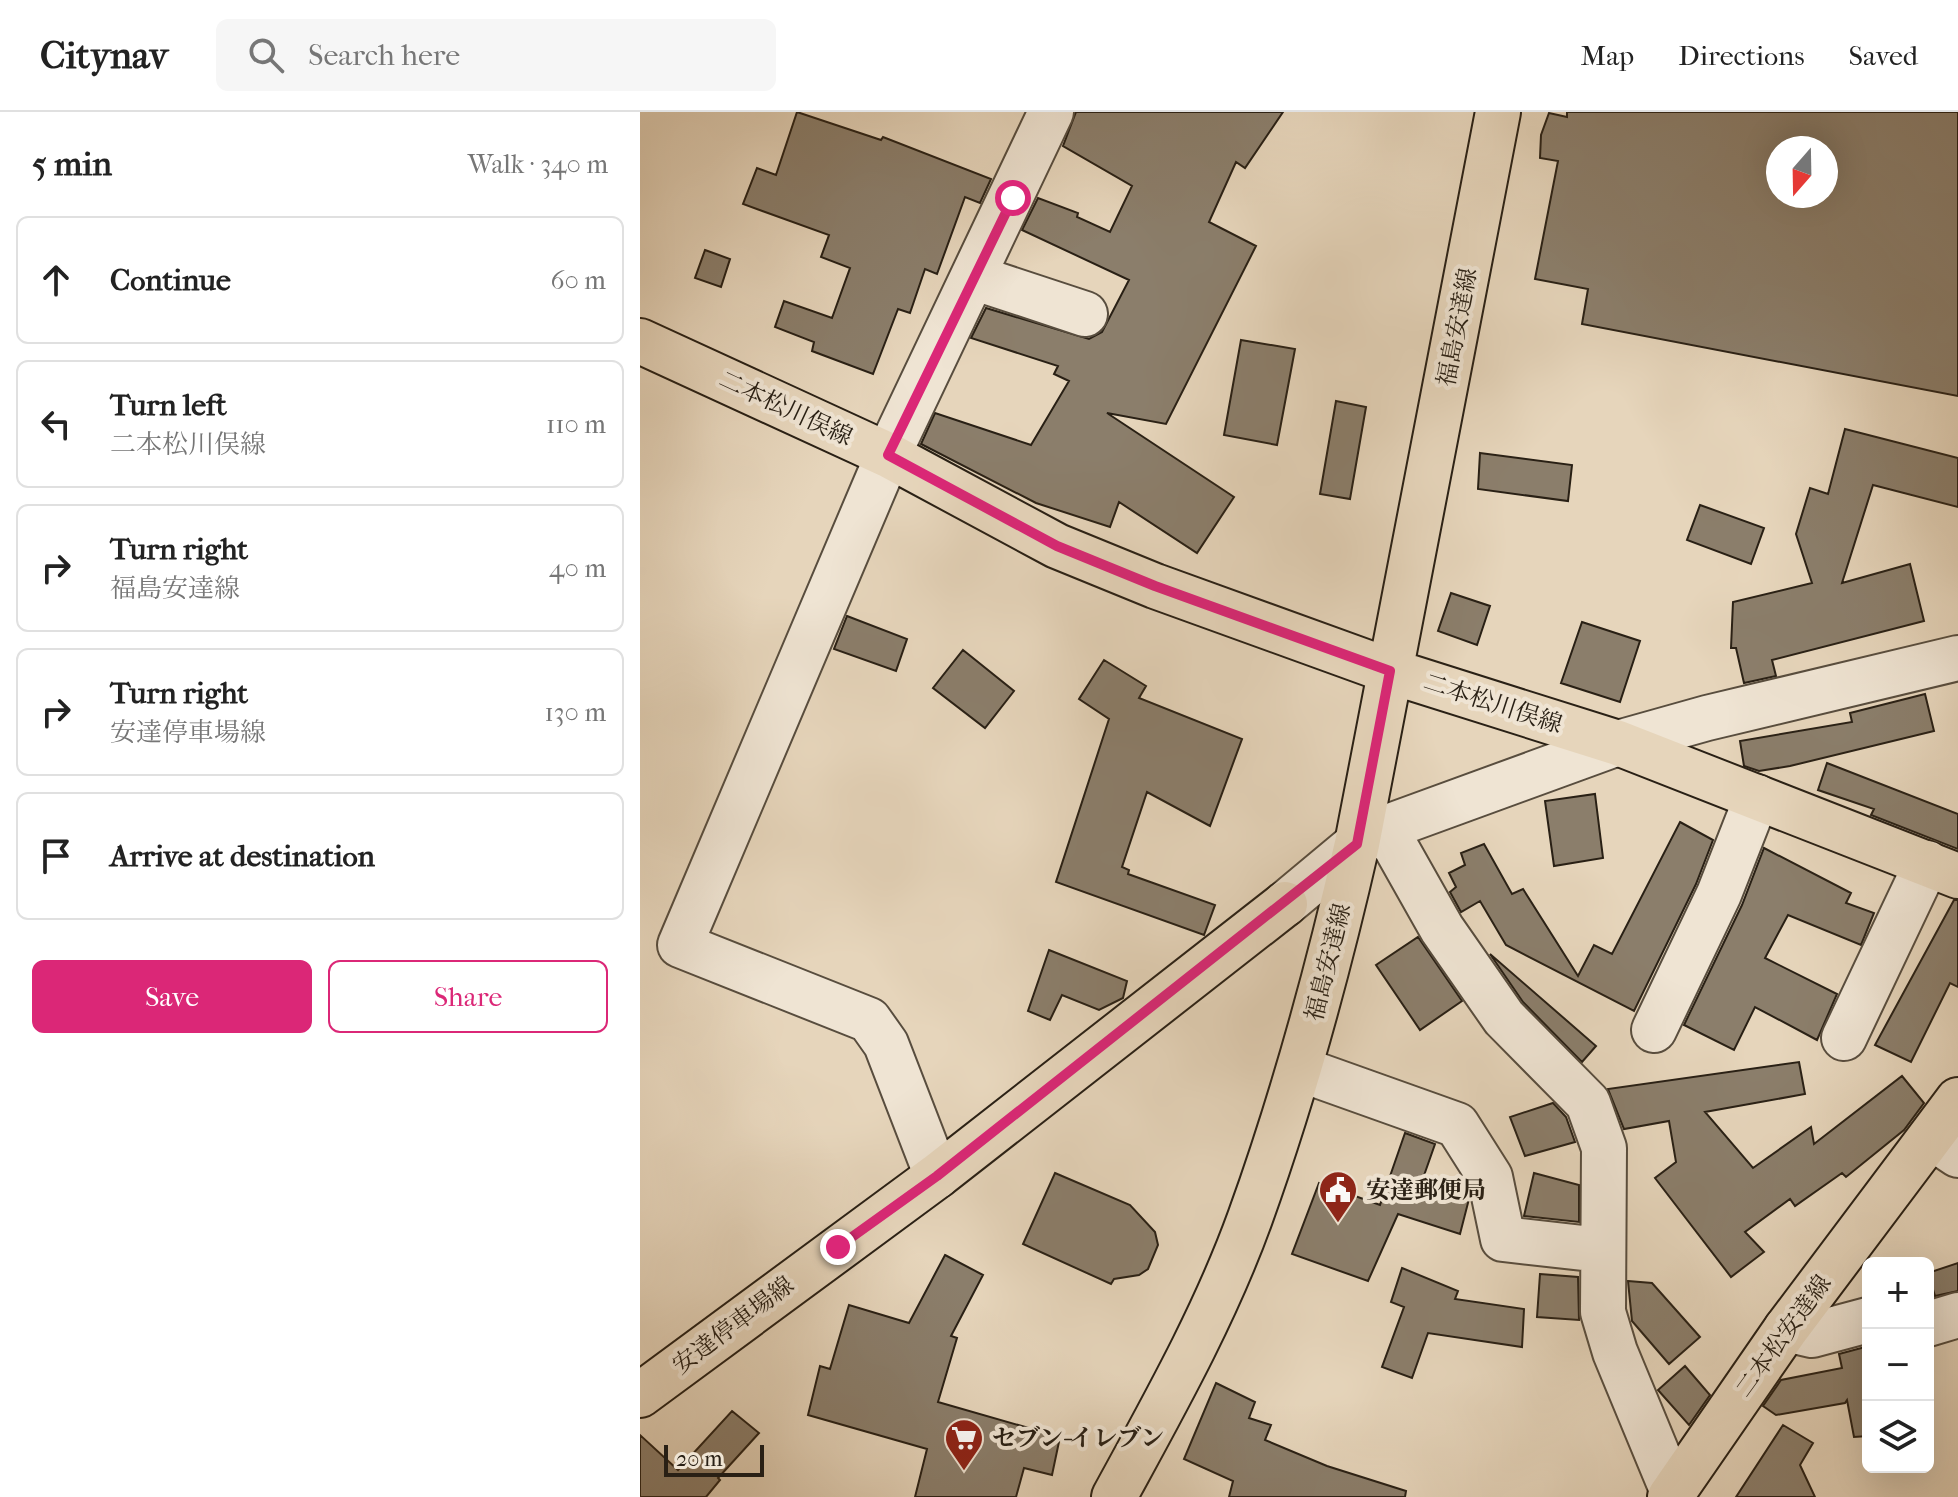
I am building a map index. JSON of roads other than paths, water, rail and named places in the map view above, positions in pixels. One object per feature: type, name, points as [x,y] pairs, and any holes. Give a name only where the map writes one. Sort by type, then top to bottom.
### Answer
[{"type":"main road","name":"福島安達線","points":[[1114,1497],[1183,1368],[1249,1221],[1300,1069],[1371,836],[1390,671],[1498,112]]},
{"type":"main road","name":"二本松川俣線","points":[[640,341],[888,455],[1057,546],[1155,586],[1390,671],[1618,743],[1943,869]]},
{"type":"main road","name":"安達停車場線","points":[[640,1395],[937,1176],[1285,904]]},
{"type":"main road","name":"二本松安達線","points":[[1672,1495],[1786,1329],[1945,1146],[1958,1100]]},
{"type":"street","points":[[937,1176],[886,1044],[869,1020],[680,945],[888,455],[1051,112]]},
{"type":"street","points":[[973,277],[1085,314]]},
{"type":"street","name":"安達停車場線","points":[[1285,904],[1371,836],[1618,743],[1707,718],[1958,658]]},
{"type":"street","points":[[1654,1030],[1719,894],[1757,797]]},
{"type":"street","points":[[1371,836],[1442,929],[1504,1018],[1588,1103],[1604,1148],[1603,1312],[1615,1352],[1672,1495]]},
{"type":"street","points":[[1844,1038],[1943,869]]},
{"type":"street","points":[[1300,1069],[1457,1125],[1490,1177],[1503,1239],[1601,1250]]},
{"type":"street","points":[[1934,1322],[1958,1315]]},
{"type":"street","points":[[1786,1329],[1812,1335],[1862,1322]]},
{"type":"place","name":"安達郵便局","points":[[1338,1224]]},
{"type":"place","name":"セブン-イレブン","points":[[964,1472]]}]
